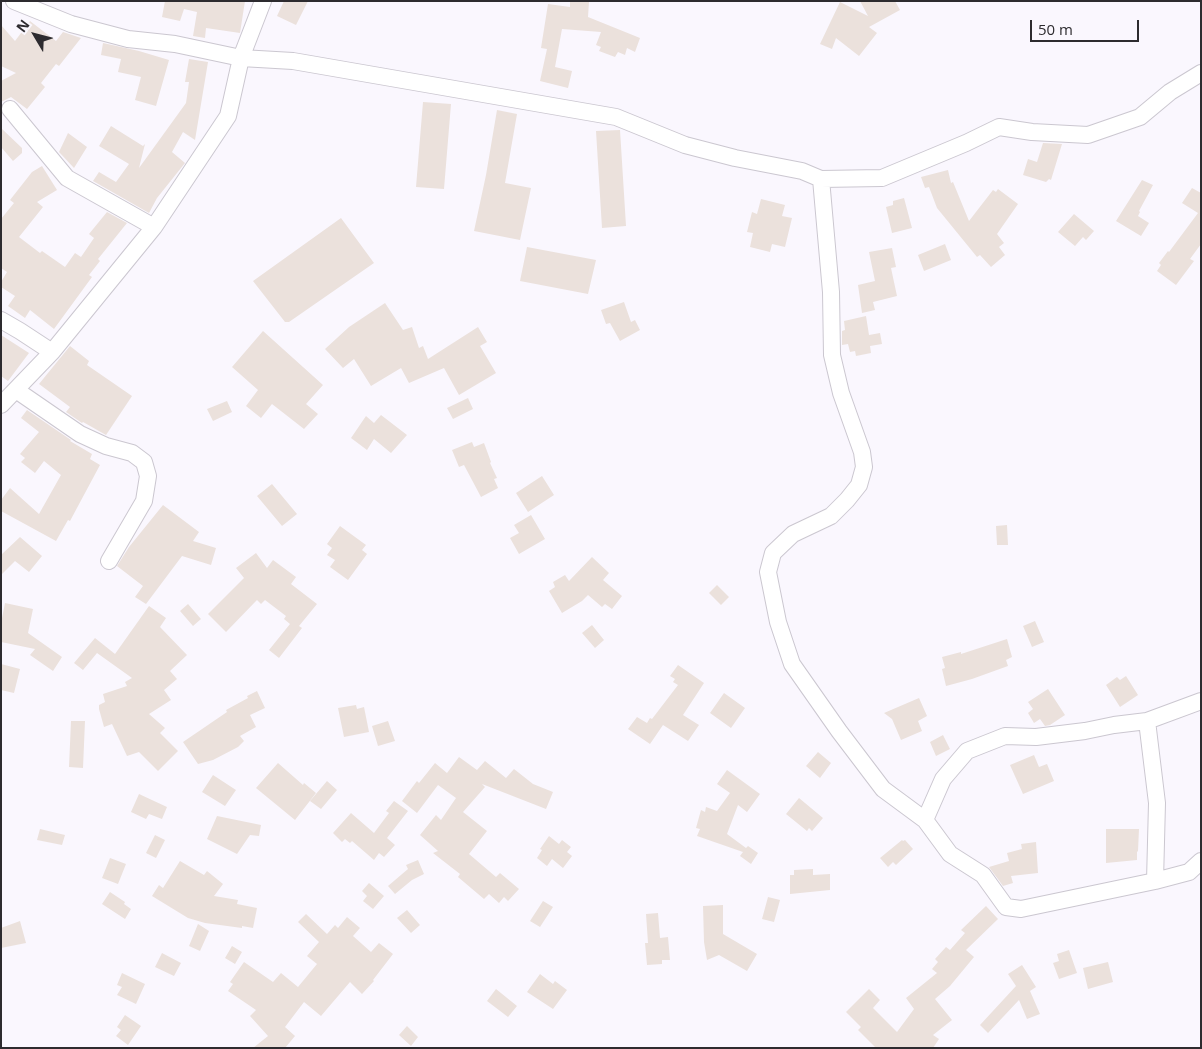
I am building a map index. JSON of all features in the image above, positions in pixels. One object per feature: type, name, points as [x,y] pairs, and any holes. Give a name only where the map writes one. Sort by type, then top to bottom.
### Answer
[{"type":"street","points":[[14,1],[71,24],[128,39],[175,44],[241,58],[293,61],[616,117],[685,144],[736,158],[802,171],[821,179],[882,178],[999,127],[1032,132],[1088,135],[1140,118],[1170,92],[1201,73]]},
{"type":"street","points":[[1,405],[52,352],[154,227],[228,116],[241,58],[263,1]]},
{"type":"street","points":[[10,109],[67,178],[154,227]]},
{"type":"street","points":[[821,179],[831,292],[832,355],[841,393],[862,452],[864,467],[859,485],[831,516],[793,534],[773,553],[768,572],[778,622],[792,664],[883,789],[925,820],[950,854],[983,875],[1006,907],[1020,909],[1155,881],[1197,869]]},
{"type":"street","points":[[1,320],[52,352]]},
{"type":"street","points":[[16,390],[80,434],[106,446],[132,453],[144,462],[148,476],[144,501],[109,561]]},
{"type":"street","points":[[925,820],[943,779],[967,751],[1005,736],[1036,737],[1085,732],[1114,725],[1147,721],[1201,701]]},
{"type":"street","points":[[1147,721],[1157,803],[1155,881]]},
{"type":"building","points":[[165,1],[245,1],[240,33],[206,28],[205,38],[193,36],[197,12],[184,9],[180,21],[162,17]]},
{"type":"building","points":[[284,1],[308,1],[296,25],[277,16]]},
{"type":"building","points":[[570,1],[589,2],[588,17],[640,38],[635,52],[627,48],[625,55],[618,52],[615,57],[599,51],[601,47],[596,45],[601,32],[562,29],[555,67],[572,71],[568,88],[540,81],[547,49],[541,48],[548,4],[570,7]]},
{"type":"building","points":[[860,1],[895,1],[900,10],[869,27],[877,33],[859,56],[836,38],[832,49],[820,44],[840,2],[868,16]]},
{"type":"building","points":[[30,21],[56,41],[63,32],[81,38],[59,66],[56,64],[41,83],[45,87],[27,109],[11,97],[1,102],[1,81],[16,73],[1,66],[1,25],[15,41]]},
{"type":"building","points":[[103,43],[169,60],[156,106],[135,100],[141,77],[118,72],[121,59],[101,55]]},
{"type":"building","points":[[189,59],[208,62],[195,140],[183,132],[172,152],[185,163],[157,198],[149,213],[93,181],[99,172],[116,182],[129,164],[99,146],[111,126],[143,146],[145,144],[139,168],[186,103],[189,82],[185,82]]},
{"type":"building","points":[[423,102],[451,104],[444,189],[416,187]]},
{"type":"building","points":[[497,110],[517,114],[505,183],[531,188],[520,240],[474,231]]},
{"type":"building","points":[[1,128],[22,148],[22,153],[13,161],[1,147]]},
{"type":"building","points":[[620,130],[626,226],[602,228],[596,131]]},
{"type":"building","points":[[68,133],[87,147],[74,168],[59,152]]},
{"type":"building","points":[[1043,143],[1062,144],[1051,180],[1049,179],[1046,182],[1023,175],[1028,159],[1037,162]]},
{"type":"building","points":[[42,166],[57,190],[37,202],[43,207],[19,237],[40,253],[42,251],[65,267],[75,253],[81,257],[94,238],[89,234],[107,212],[127,223],[98,259],[100,261],[89,275],[92,277],[54,329],[30,310],[25,318],[8,306],[15,296],[1,287],[1,282],[7,272],[1,268],[1,219],[14,203],[10,200],[32,172]]},
{"type":"building","points":[[948,170],[951,183],[953,182],[969,221],[993,190],[996,192],[998,189],[1018,204],[997,234],[1004,243],[999,247],[1005,255],[991,267],[980,255],[977,257],[937,208],[929,187],[925,188],[921,177]]},
{"type":"building","points":[[1142,180],[1153,185],[1139,211],[1138,216],[1149,223],[1141,236],[1116,221]]},
{"type":"building","points":[[1192,188],[1201,193],[1201,244],[1190,259],[1194,261],[1176,285],[1157,271],[1161,265],[1159,263],[1198,213],[1182,203]]},
{"type":"building","points":[[904,198],[912,228],[892,233],[886,207],[893,205],[893,201]]},
{"type":"building","points":[[761,199],[785,205],[782,216],[792,218],[785,247],[772,244],[770,252],[750,247],[753,233],[747,232],[752,212],[757,214]]},
{"type":"building","points":[[1074,214],[1094,231],[1086,240],[1083,237],[1075,246],[1058,232]]},
{"type":"building","points":[[341,218],[374,263],[289,322],[285,322],[253,281]]},
{"type":"building","points":[[945,244],[951,260],[924,271],[918,255]]},
{"type":"building","points":[[527,247],[596,260],[588,294],[520,281]]},
{"type":"building","points":[[892,248],[896,267],[891,268],[897,296],[873,302],[875,310],[862,313],[858,285],[875,281],[869,252]]},
{"type":"building","points":[[624,302],[631,322],[635,320],[640,330],[620,341],[610,323],[606,324],[601,310]]},
{"type":"building","points":[[385,303],[403,330],[412,327],[419,348],[423,346],[428,359],[478,327],[487,342],[480,346],[496,373],[459,395],[444,368],[409,383],[401,368],[371,386],[354,359],[343,368],[325,349],[349,327]]},
{"type":"building","points":[[866,316],[869,335],[880,333],[882,344],[870,346],[871,353],[856,356],[855,351],[850,352],[848,344],[842,345],[842,331],[845,330],[844,321]]},
{"type":"building","points":[[263,331],[323,385],[306,404],[318,414],[304,429],[272,404],[261,418],[246,406],[258,390],[232,367]]},
{"type":"building","points":[[1,335],[29,353],[8,381],[1,376]]},
{"type":"building","points":[[70,346],[89,361],[87,365],[132,396],[106,435],[82,423],[66,412],[70,407],[39,384]]},
{"type":"building","points":[[468,398],[473,409],[453,419],[447,408]]},
{"type":"building","points":[[227,401],[232,412],[213,421],[207,409]]},
{"type":"building","points":[[27,410],[70,441],[92,454],[90,459],[100,465],[70,521],[68,520],[56,541],[1,511],[1,500],[10,488],[39,514],[61,475],[44,461],[35,473],[21,462],[25,458],[20,454],[39,432],[21,418]]},
{"type":"building","points":[[381,415],[407,435],[391,453],[374,439],[367,450],[351,438],[366,416],[374,423]]},
{"type":"building","points":[[472,442],[474,447],[484,443],[497,478],[494,479],[498,488],[481,497],[464,465],[459,467],[452,450]]},
{"type":"building","points":[[542,476],[554,495],[528,512],[516,493]]},
{"type":"building","points":[[272,484],[297,514],[282,526],[257,496]]},
{"type":"building","points":[[163,505],[199,532],[193,541],[216,548],[211,565],[182,556],[146,604],[135,597],[143,586],[117,566],[129,547]]},
{"type":"building","points":[[531,515],[545,539],[519,554],[510,538],[519,533],[514,525]]},
{"type":"building","points":[[1007,525],[1008,545],[997,545],[996,526]]},
{"type":"building","points":[[340,526],[366,545],[362,550],[367,554],[348,580],[330,567],[335,560],[327,555],[332,548],[327,544]]},
{"type":"building","points":[[20,537],[42,556],[29,572],[15,561],[1,575],[1,555]]},
{"type":"building","points":[[256,553],[267,568],[273,560],[296,577],[291,584],[317,604],[299,626],[302,628],[279,658],[269,650],[290,624],[284,619],[286,616],[265,600],[261,604],[257,600],[226,632],[208,614],[244,578],[236,568]]},
{"type":"building","points":[[592,557],[609,573],[603,580],[622,596],[612,609],[605,604],[602,607],[588,595],[582,601],[562,613],[549,591],[555,587],[553,582],[565,575],[569,581]]},
{"type":"building","points":[[717,585],[729,597],[721,605],[709,593]]},
{"type":"building","points":[[5,603],[33,609],[28,633],[62,657],[53,671],[30,655],[35,649],[1,642],[1,623]]},
{"type":"building","points":[[188,604],[201,619],[193,626],[180,611]]},
{"type":"building","points":[[149,606],[166,618],[160,627],[187,655],[170,671],[177,679],[164,690],[171,700],[149,714],[165,728],[160,733],[178,751],[158,771],[139,752],[127,756],[112,724],[104,727],[99,709],[99,705],[105,702],[103,694],[127,686],[125,682],[132,678],[97,653],[83,670],[74,663],[95,638],[115,654]]},
{"type":"building","points":[[1035,621],[1044,642],[1032,647],[1023,626]]},
{"type":"building","points":[[592,625],[604,640],[595,648],[582,633]]},
{"type":"building","points":[[1007,639],[1012,657],[1006,660],[1008,666],[946,686],[942,669],[945,668],[942,657],[961,652],[961,654]]},
{"type":"building","points":[[1,664],[20,669],[14,693],[1,690]]},
{"type":"building","points":[[678,665],[704,683],[683,715],[699,725],[688,741],[663,725],[650,744],[628,729],[637,717],[647,723],[650,718],[652,719],[678,685],[673,682],[675,679],[670,676]]},
{"type":"building","points":[[1126,676],[1138,695],[1120,707],[1106,685],[1117,677],[1120,680]]},
{"type":"building","points":[[1048,689],[1065,715],[1050,725],[1045,726],[1040,719],[1034,723],[1028,713],[1033,709],[1028,702]]},
{"type":"building","points":[[257,691],[265,708],[250,715],[256,727],[240,736],[244,741],[238,747],[213,760],[198,764],[183,742],[227,712],[226,710]]},
{"type":"building","points":[[724,693],[745,708],[731,728],[710,713]]},
{"type":"building","points":[[919,698],[927,716],[918,721],[922,731],[901,740],[892,719],[884,713]]},
{"type":"building","points":[[356,705],[357,709],[364,707],[369,732],[344,737],[338,708]]},
{"type":"building","points":[[71,721],[85,721],[83,768],[69,767]]},
{"type":"building","points":[[388,721],[395,741],[378,746],[372,726]]},
{"type":"building","points":[[943,735],[950,749],[936,756],[930,742]]},
{"type":"building","points":[[818,752],[831,763],[820,778],[806,766]]},
{"type":"building","points":[[1034,755],[1039,767],[1047,764],[1054,781],[1023,794],[1010,765]]},
{"type":"building","points":[[459,757],[477,770],[485,761],[506,778],[514,769],[533,784],[553,792],[546,809],[482,784],[485,787],[463,812],[487,831],[469,854],[496,877],[500,873],[519,889],[508,901],[504,897],[499,903],[489,894],[484,899],[458,877],[460,874],[433,853],[438,851],[420,835],[436,815],[441,820],[456,798],[438,785],[417,813],[402,801],[417,781],[419,783],[435,763],[447,773]]},
{"type":"building","points":[[278,763],[303,785],[304,783],[316,793],[295,820],[256,788]]},
{"type":"building","points":[[727,770],[760,794],[747,812],[738,805],[727,834],[746,848],[748,846],[758,853],[751,864],[740,856],[743,852],[697,836],[700,829],[696,828],[701,810],[705,812],[706,807],[717,811],[730,793],[717,784]]},
{"type":"building","points":[[213,775],[236,790],[225,806],[202,792]]},
{"type":"building","points":[[327,781],[337,790],[321,809],[310,801]]},
{"type":"building","points":[[139,794],[167,807],[162,819],[149,814],[146,819],[131,812]]},
{"type":"building","points":[[799,798],[823,818],[812,831],[809,828],[807,831],[786,814]]},
{"type":"building","points":[[394,801],[408,811],[387,838],[395,845],[384,857],[379,853],[374,860],[352,841],[350,843],[345,839],[342,842],[333,833],[351,813],[374,833],[389,813],[386,811]]},
{"type":"building","points":[[217,816],[261,825],[259,836],[250,835],[237,854],[207,839]]},
{"type":"building","points":[[40,829],[65,835],[62,845],[37,840]]},
{"type":"building","points":[[1106,829],[1139,829],[1137,860],[1106,863]]},
{"type":"building","points":[[155,835],[165,840],[156,858],[146,853]]},
{"type":"building","points":[[549,836],[559,844],[562,840],[571,847],[567,852],[572,856],[563,868],[552,859],[547,866],[537,858],[542,850],[540,849]]},
{"type":"building","points":[[902,840],[905,840],[913,849],[896,865],[893,862],[888,867],[880,858]]},
{"type":"building","points":[[1036,842],[1038,873],[1011,876],[1013,883],[1003,886],[989,867],[1009,861],[1007,853],[1022,849],[1021,844]]},
{"type":"building","points":[[110,858],[126,864],[118,884],[102,878]]},
{"type":"building","points":[[418,860],[424,874],[412,880],[395,894],[388,886],[408,869],[406,865]]},
{"type":"building","points":[[180,861],[204,875],[207,871],[223,884],[214,896],[238,900],[237,904],[257,908],[253,928],[205,923],[188,918],[152,896],[159,885],[163,888]]},
{"type":"building","points":[[813,869],[813,875],[830,874],[830,890],[790,894],[790,875],[794,875],[794,870]]},
{"type":"building","points":[[369,883],[384,896],[373,909],[363,901],[367,896],[362,891]]},
{"type":"building","points":[[110,892],[125,902],[124,904],[131,909],[125,919],[102,904]]},
{"type":"building","points":[[768,897],[780,900],[774,922],[762,919]]},
{"type":"building","points":[[543,901],[553,907],[540,927],[530,921]]},
{"type":"building","points":[[723,905],[723,934],[757,954],[747,971],[719,955],[707,960],[704,942],[703,906]]},
{"type":"building","points":[[986,906],[998,919],[966,950],[974,957],[950,986],[935,999],[952,1020],[933,1035],[939,1039],[933,1048],[876,1048],[858,1030],[861,1027],[846,1012],[869,989],[880,1000],[873,1008],[897,1032],[914,1009],[906,998],[937,973],[932,969],[938,962],[935,959],[946,947],[950,950],[965,933],[961,930]]},
{"type":"building","points":[[407,910],[420,925],[411,933],[397,918]]},
{"type":"building","points":[[658,913],[660,938],[668,937],[670,960],[662,960],[662,964],[647,965],[645,943],[648,943],[646,914]]},
{"type":"building","points":[[306,914],[327,934],[335,925],[338,928],[347,917],[360,928],[353,936],[371,952],[379,943],[393,954],[374,981],[362,994],[350,982],[321,1016],[304,1002],[285,1027],[295,1036],[285,1048],[253,1048],[268,1036],[250,1016],[256,1010],[228,991],[233,984],[230,982],[244,962],[273,982],[281,973],[298,987],[317,964],[307,956],[319,942],[298,922]]},
{"type":"building","points":[[20,921],[26,943],[1,948],[1,928]]},
{"type":"building","points":[[198,924],[209,931],[200,951],[189,946]]},
{"type":"building","points":[[232,946],[242,952],[235,964],[225,958]]},
{"type":"building","points":[[1069,950],[1077,973],[1059,979],[1053,963],[1059,961],[1057,954]]},
{"type":"building","points":[[162,953],[181,963],[174,976],[155,967]]},
{"type":"building","points":[[1108,962],[1113,982],[1088,989],[1083,968]]},
{"type":"building","points":[[1022,965],[1036,987],[1030,991],[1040,1014],[1027,1019],[1019,1000],[988,1033],[980,1025],[1016,986],[1008,974]]},
{"type":"building","points":[[122,973],[145,984],[136,1004],[117,995],[122,987],[117,985]]},
{"type":"building","points":[[540,974],[553,984],[555,981],[567,990],[553,1009],[527,992]]},
{"type":"building","points":[[496,989],[517,1006],[508,1017],[487,1001]]},
{"type":"building","points":[[125,1015],[141,1026],[128,1045],[116,1036],[121,1030],[117,1027]]},
{"type":"building","points":[[407,1026],[418,1037],[411,1046],[399,1035]]}]
